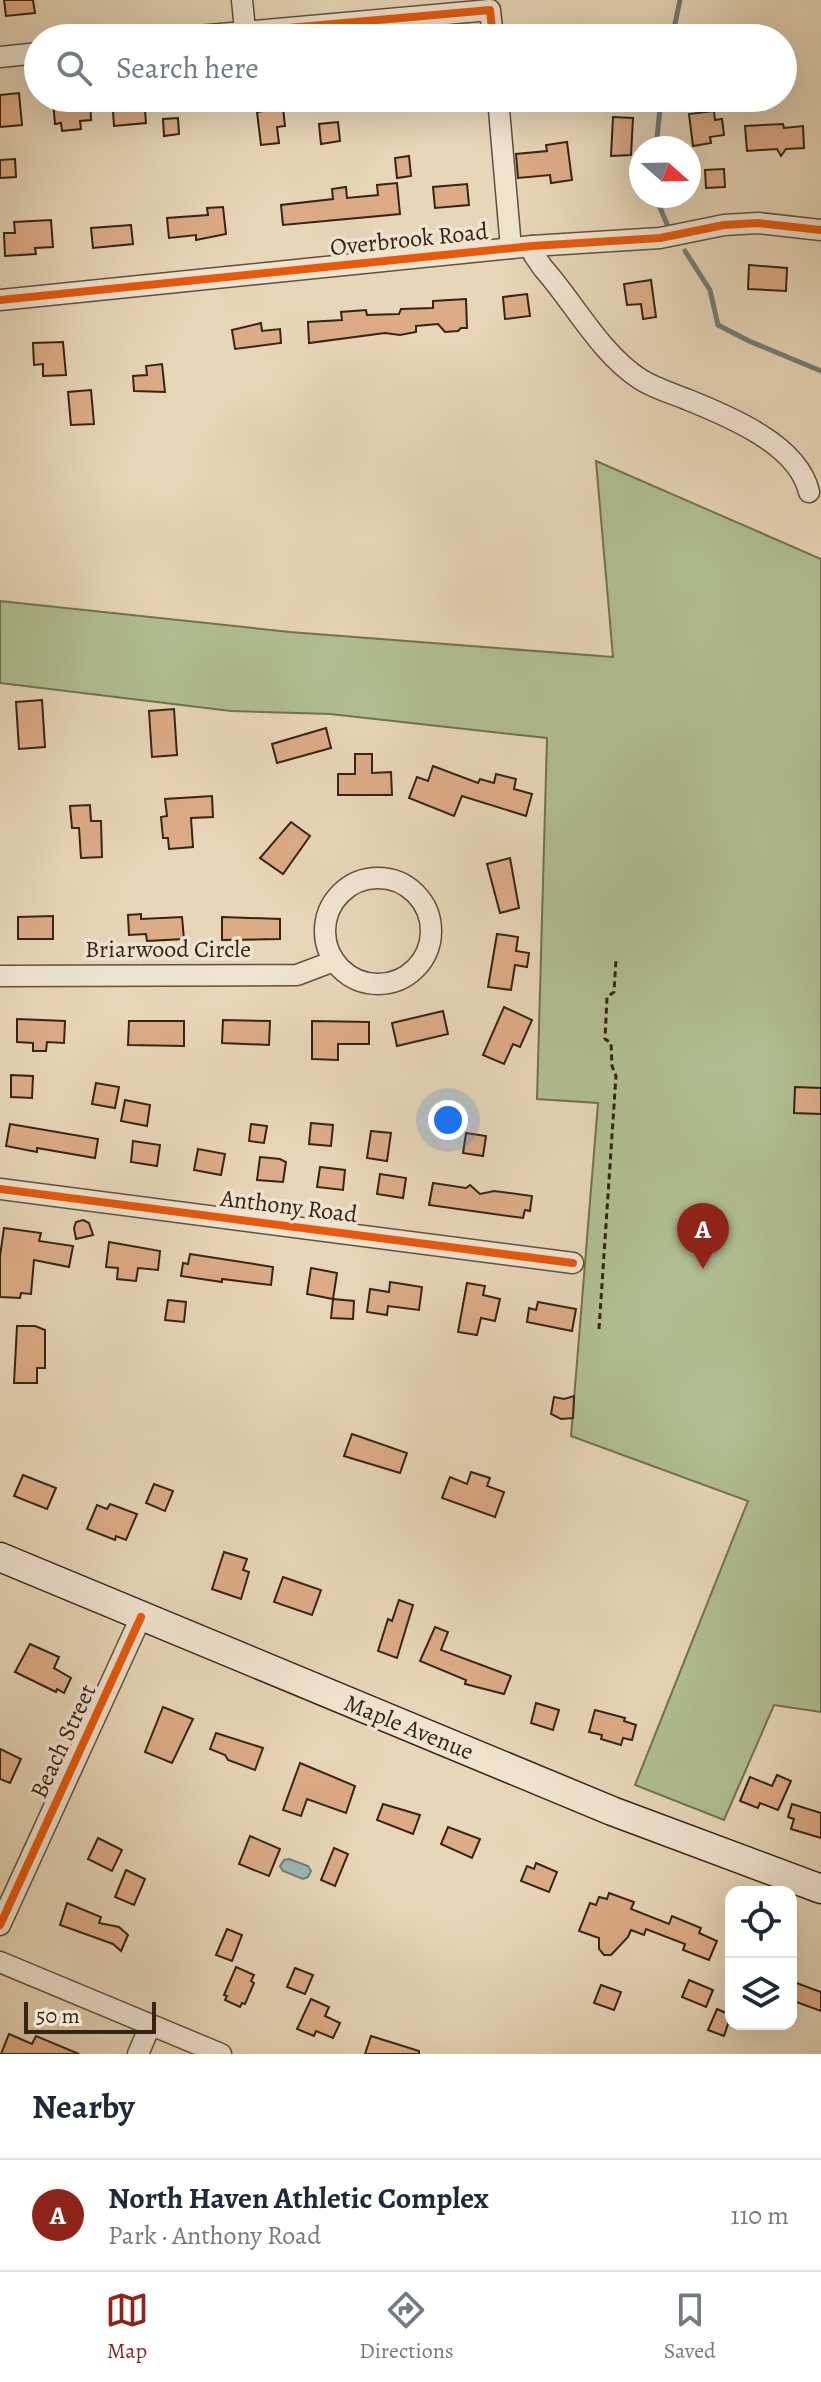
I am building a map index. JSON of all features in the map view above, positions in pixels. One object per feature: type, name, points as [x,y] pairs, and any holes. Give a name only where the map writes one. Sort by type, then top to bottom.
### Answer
[{"type":"main road","name":"Maple Avenue","points":[[0,1557],[612,1811],[821,1889]]},
{"type":"street","points":[[242,0],[244,24]]},
{"type":"street","points":[[296,24],[449,6],[490,10],[492,24]]},
{"type":"street","points":[[0,57],[24,54]]},
{"type":"street","points":[[499,112],[511,248]]},
{"type":"street","name":"Overbrook Road","points":[[0,300],[532,246],[660,238],[724,225],[758,223],[821,230]]},
{"type":"street","points":[[532,246],[543,268],[619,361],[641,379],[721,414],[774,444],[799,466],[809,492]]},
{"type":"street","points":[[370,877],[389,878],[406,885],[420,897],[428,911],[431,928],[429,945],[422,961],[411,973],[396,981],[379,984],[362,982],[347,974],[334,961],[327,946],[325,928],[329,910],[338,894],[353,883],[370,877]]},
{"type":"street","name":"Briarwood Circle","points":[[0,976],[297,975],[334,961]]},
{"type":"street","name":"Anthony Road","points":[[0,1189],[573,1263]]},
{"type":"street","name":"Beach Street","points":[[0,1925],[141,1617]]},
{"type":"street","points":[[0,1962],[221,2054]]},
{"type":"street","points":[[138,2054],[150,2026]]},
{"type":"path","points":[[599,1329],[616,1076],[612,1066],[611,1043],[605,1039],[607,997],[614,992],[616,959]]},
{"type":"green space","points":[[596,461],[821,559],[821,1712],[774,1705],[724,1820],[635,1785],[748,1501],[571,1436],[598,1103],[537,1099],[547,738],[330,714],[231,711],[0,683],[0,601],[290,632],[613,657]]},
{"type":"water","points":[[289,1859],[308,1866],[311,1871],[308,1877],[303,1879],[283,1871],[280,1866]]},
{"type":"building","points":[[4,0],[33,0],[35,13],[6,16]]},
{"type":"building","points":[[19,93],[22,125],[0,127],[0,95]]},
{"type":"building","points":[[54,112],[91,112],[91,120],[80,121],[81,129],[62,131],[61,123],[55,124]]},
{"type":"building","points":[[113,112],[145,112],[146,123],[114,126]]},
{"type":"building","points":[[257,112],[283,112],[285,126],[277,127],[279,143],[261,145]]},
{"type":"building","points":[[714,112],[715,120],[722,119],[724,135],[710,137],[711,143],[701,145],[701,136],[692,136],[689,114]]},
{"type":"building","points":[[613,117],[633,118],[629,155],[611,156]]},
{"type":"building","points":[[178,118],[179,134],[164,136],[163,119]]},
{"type":"building","points":[[338,122],[340,141],[321,144],[319,124]]},
{"type":"building","points":[[783,124],[784,128],[803,126],[804,148],[786,149],[781,156],[777,149],[747,151],[745,126]]},
{"type":"building","points":[[567,142],[572,180],[551,183],[550,175],[518,178],[516,154],[547,151],[546,145]]},
{"type":"building","points":[[409,156],[411,176],[397,178],[395,158]]},
{"type":"building","points":[[15,159],[16,177],[0,178],[0,160]]},
{"type":"building","points":[[724,169],[725,187],[706,188],[705,170]]},
{"type":"building","points":[[397,183],[400,214],[283,225],[281,205],[333,199],[332,189],[346,187],[347,198],[378,195],[377,185]]},
{"type":"building","points":[[467,184],[469,205],[435,208],[433,187]]},
{"type":"building","points":[[223,207],[226,234],[196,240],[196,235],[169,238],[167,218],[208,215],[207,208]]},
{"type":"building","points":[[51,220],[53,247],[35,248],[36,254],[5,256],[4,233],[15,233],[14,222]]},
{"type":"building","points":[[131,225],[133,244],[93,248],[91,228]]},
{"type":"building","points":[[749,265],[787,268],[786,291],[748,289]]},
{"type":"building","points":[[651,280],[656,317],[643,319],[641,304],[627,305],[624,284]]},
{"type":"building","points":[[527,294],[530,316],[505,319],[503,297]]},
{"type":"building","points":[[466,299],[467,328],[458,331],[445,332],[438,324],[416,326],[416,332],[400,335],[385,333],[309,343],[308,322],[342,320],[341,312],[366,310],[367,315],[399,314],[401,309],[433,308],[433,301]]},
{"type":"building","points":[[261,323],[262,331],[280,329],[281,343],[235,349],[232,330]]},
{"type":"building","points":[[63,342],[66,375],[43,376],[43,364],[34,365],[33,343]]},
{"type":"building","points":[[162,364],[165,392],[134,391],[133,376],[147,375],[146,366]]},
{"type":"building","points":[[91,390],[94,424],[71,425],[68,392]]},
{"type":"building","points":[[42,700],[45,747],[19,749],[16,702]]},
{"type":"building","points":[[174,709],[177,755],[152,757],[149,711]]},
{"type":"building","points":[[326,728],[331,748],[277,763],[272,744]]},
{"type":"building","points":[[355,754],[372,754],[372,773],[391,772],[392,795],[338,795],[338,774],[355,774]]},
{"type":"building","points":[[433,766],[478,783],[480,779],[494,783],[496,774],[516,779],[514,789],[532,794],[526,816],[462,796],[454,816],[409,798],[417,777],[428,781]]},
{"type":"building","points":[[212,796],[213,817],[191,818],[193,847],[169,849],[168,838],[163,838],[161,817],[167,816],[165,799]]},
{"type":"building","points":[[90,805],[91,821],[101,821],[102,857],[81,858],[79,828],[72,828],[70,806]]},
{"type":"building","points":[[291,822],[310,836],[283,874],[260,858]]},
{"type":"building","points":[[510,858],[519,908],[500,913],[487,864]]},
{"type":"building","points":[[141,914],[141,919],[182,917],[184,939],[147,941],[146,934],[129,935],[128,915]]},
{"type":"building","points":[[53,916],[53,939],[18,939],[18,917]]},
{"type":"building","points":[[222,917],[280,919],[280,939],[222,940]]},
{"type":"building","points":[[497,934],[518,937],[516,951],[529,953],[527,967],[515,965],[511,990],[488,987]]},
{"type":"building","points":[[504,1007],[532,1020],[520,1047],[513,1044],[504,1064],[483,1055]]},
{"type":"building","points":[[443,1011],[448,1034],[397,1046],[392,1023]]},
{"type":"building","points":[[17,1019],[65,1021],[64,1043],[47,1042],[46,1051],[33,1051],[33,1043],[17,1042]]},
{"type":"building","points":[[223,1020],[270,1021],[269,1045],[222,1043]]},
{"type":"building","points":[[129,1021],[184,1021],[184,1046],[128,1045]]},
{"type":"building","points":[[312,1021],[369,1022],[369,1044],[338,1044],[338,1060],[312,1059]]},
{"type":"building","points":[[11,1075],[33,1076],[32,1098],[11,1097]]},
{"type":"building","points":[[96,1083],[119,1087],[115,1108],[92,1104]]},
{"type":"building","points":[[795,1087],[821,1088],[821,1114],[794,1113]]},
{"type":"building","points":[[125,1100],[150,1105],[147,1126],[121,1121]]},
{"type":"building","points":[[311,1123],[333,1125],[331,1146],[309,1144]]},
{"type":"building","points":[[10,1124],[98,1139],[95,1158],[6,1146]]},
{"type":"building","points":[[251,1124],[267,1126],[264,1143],[249,1141]]},
{"type":"building","points":[[371,1131],[391,1133],[387,1161],[367,1158]]},
{"type":"building","points":[[466,1133],[486,1136],[483,1156],[463,1153]]},
{"type":"building","points":[[133,1141],[160,1145],[157,1166],[131,1162]]},
{"type":"building","points":[[198,1149],[225,1154],[221,1175],[194,1170]]},
{"type":"building","points":[[260,1157],[286,1162],[283,1182],[257,1180]]},
{"type":"building","points":[[320,1167],[345,1170],[343,1190],[317,1187]]},
{"type":"building","points":[[380,1174],[406,1178],[403,1198],[377,1194]]},
{"type":"building","points":[[433,1183],[466,1188],[470,1185],[480,1194],[494,1191],[532,1196],[530,1211],[525,1210],[523,1218],[429,1205]]},
{"type":"building","points":[[83,1220],[89,1223],[93,1235],[76,1239],[76,1222]]},
{"type":"building","points":[[4,1228],[41,1233],[39,1241],[73,1246],[69,1267],[34,1260],[31,1294],[21,1293],[20,1298],[0,1297]]},
{"type":"building","points":[[109,1242],[160,1251],[158,1270],[138,1268],[136,1281],[117,1279],[118,1268],[106,1267]]},
{"type":"building","points":[[190,1254],[273,1267],[271,1285],[181,1276],[183,1263],[188,1264]]},
{"type":"building","points":[[311,1268],[337,1273],[333,1299],[307,1294]]},
{"type":"building","points":[[390,1282],[422,1287],[419,1310],[388,1306],[387,1315],[367,1312],[370,1289],[389,1292]]},
{"type":"building","points":[[467,1283],[485,1286],[483,1295],[500,1299],[495,1321],[481,1318],[477,1335],[458,1332]]},
{"type":"building","points":[[333,1299],[354,1301],[353,1319],[331,1318]]},
{"type":"building","points":[[168,1300],[186,1302],[184,1322],[165,1320]]},
{"type":"building","points":[[538,1302],[576,1309],[572,1331],[527,1322],[529,1308],[536,1310]]},
{"type":"building","points":[[17,1326],[35,1326],[45,1330],[45,1368],[37,1368],[37,1383],[14,1383]]},
{"type":"building","points":[[574,1396],[573,1418],[561,1419],[551,1414],[554,1397],[564,1399]]},
{"type":"building","points":[[352,1434],[407,1453],[400,1473],[344,1456]]},
{"type":"building","points":[[471,1472],[490,1478],[487,1486],[504,1492],[495,1517],[442,1498],[450,1477],[467,1484]]},
{"type":"building","points":[[23,1475],[56,1488],[47,1509],[14,1496]]},
{"type":"building","points":[[154,1484],[173,1491],[165,1511],[146,1503]]},
{"type":"building","points":[[110,1504],[137,1514],[126,1540],[116,1536],[115,1540],[87,1529],[97,1505],[107,1509]]},
{"type":"building","points":[[224,1552],[247,1559],[243,1570],[249,1572],[241,1599],[212,1589]]},
{"type":"building","points":[[283,1577],[321,1590],[312,1615],[274,1602]]},
{"type":"building","points":[[399,1600],[413,1605],[397,1658],[378,1651],[388,1619],[392,1621]]},
{"type":"building","points":[[435,1627],[448,1632],[441,1650],[511,1676],[504,1694],[465,1684],[466,1680],[420,1661]]},
{"type":"building","points":[[30,1644],[59,1657],[54,1668],[71,1678],[64,1693],[15,1672]]},
{"type":"building","points":[[536,1703],[559,1710],[553,1730],[531,1723]]},
{"type":"building","points":[[163,1707],[193,1719],[172,1763],[145,1752]]},
{"type":"building","points":[[595,1710],[625,1718],[624,1721],[636,1725],[632,1740],[623,1738],[621,1745],[589,1732]]},
{"type":"building","points":[[216,1733],[263,1748],[255,1770],[210,1749]]},
{"type":"building","points":[[0,1749],[21,1759],[10,1783],[0,1779]]},
{"type":"building","points":[[300,1763],[355,1786],[346,1813],[307,1799],[301,1816],[283,1810]]},
{"type":"building","points":[[777,1775],[791,1781],[778,1810],[760,1803],[758,1808],[740,1801],[750,1777],[772,1786]]},
{"type":"building","points":[[383,1804],[420,1815],[413,1834],[377,1820]]},
{"type":"building","points":[[792,1804],[821,1813],[821,1838],[791,1829],[794,1819],[788,1817]]},
{"type":"building","points":[[448,1827],[480,1839],[472,1858],[441,1844]]},
{"type":"building","points":[[250,1836],[280,1849],[269,1876],[239,1864]]},
{"type":"building","points":[[98,1838],[122,1850],[112,1871],[88,1859]]},
{"type":"building","points":[[334,1848],[348,1854],[335,1886],[321,1880]]},
{"type":"building","points":[[536,1863],[557,1872],[549,1892],[521,1881],[527,1866],[534,1869]]},
{"type":"building","points":[[126,1870],[145,1879],[134,1905],[115,1897]]},
{"type":"building","points":[[609,1893],[634,1902],[631,1909],[669,1924],[672,1916],[701,1928],[699,1933],[717,1941],[709,1960],[683,1950],[685,1944],[646,1929],[644,1935],[631,1930],[611,1955],[604,1955],[599,1949],[599,1938],[579,1931],[590,1903],[596,1905],[599,1897],[607,1899]]},
{"type":"building","points":[[67,1903],[101,1917],[99,1923],[119,1927],[128,1935],[121,1951],[113,1944],[60,1925]]},
{"type":"building","points":[[227,1929],[242,1935],[232,1961],[216,1955]]},
{"type":"building","points":[[236,1967],[254,1975],[245,2004],[242,2003],[240,2007],[225,2000],[227,1996],[224,1995]]},
{"type":"building","points":[[295,1968],[313,1975],[305,1994],[287,1987]]},
{"type":"building","points":[[689,1980],[713,1990],[706,2007],[682,1997]]},
{"type":"building","points":[[797,1983],[821,1992],[821,2011],[797,2002]]},
{"type":"building","points":[[601,1985],[621,1992],[614,2010],[594,2003]]},
{"type":"building","points":[[311,1999],[329,2007],[325,2016],[340,2023],[333,2038],[316,2031],[314,2036],[297,2029]]},
{"type":"building","points":[[717,2009],[725,2012],[724,2036],[708,2030]]},
{"type":"building","points":[[9,2034],[32,2044],[36,2036],[79,2054],[1,2054]]},
{"type":"building","points":[[371,2036],[419,2051],[419,2054],[365,2054]]},
{"type":"waterway","points":[[675,24],[680,0]]},
{"type":"waterway","points":[[657,136],[660,112]]},
{"type":"waterway","points":[[660,208],[667,224]]},
{"type":"waterway","points":[[685,251],[710,290],[718,325],[821,371]]},
{"type":"cycle path","points":[[332,24],[490,10],[492,24]]},
{"type":"cycle path","points":[[0,300],[532,246],[660,238],[724,225],[758,223],[821,230]]},
{"type":"cycle path","points":[[0,1189],[573,1263]]},
{"type":"cycle path","points":[[0,1925],[141,1617]]},
{"type":"place","name":"North Haven Athletic Complex","points":[[703,1269]]}]
